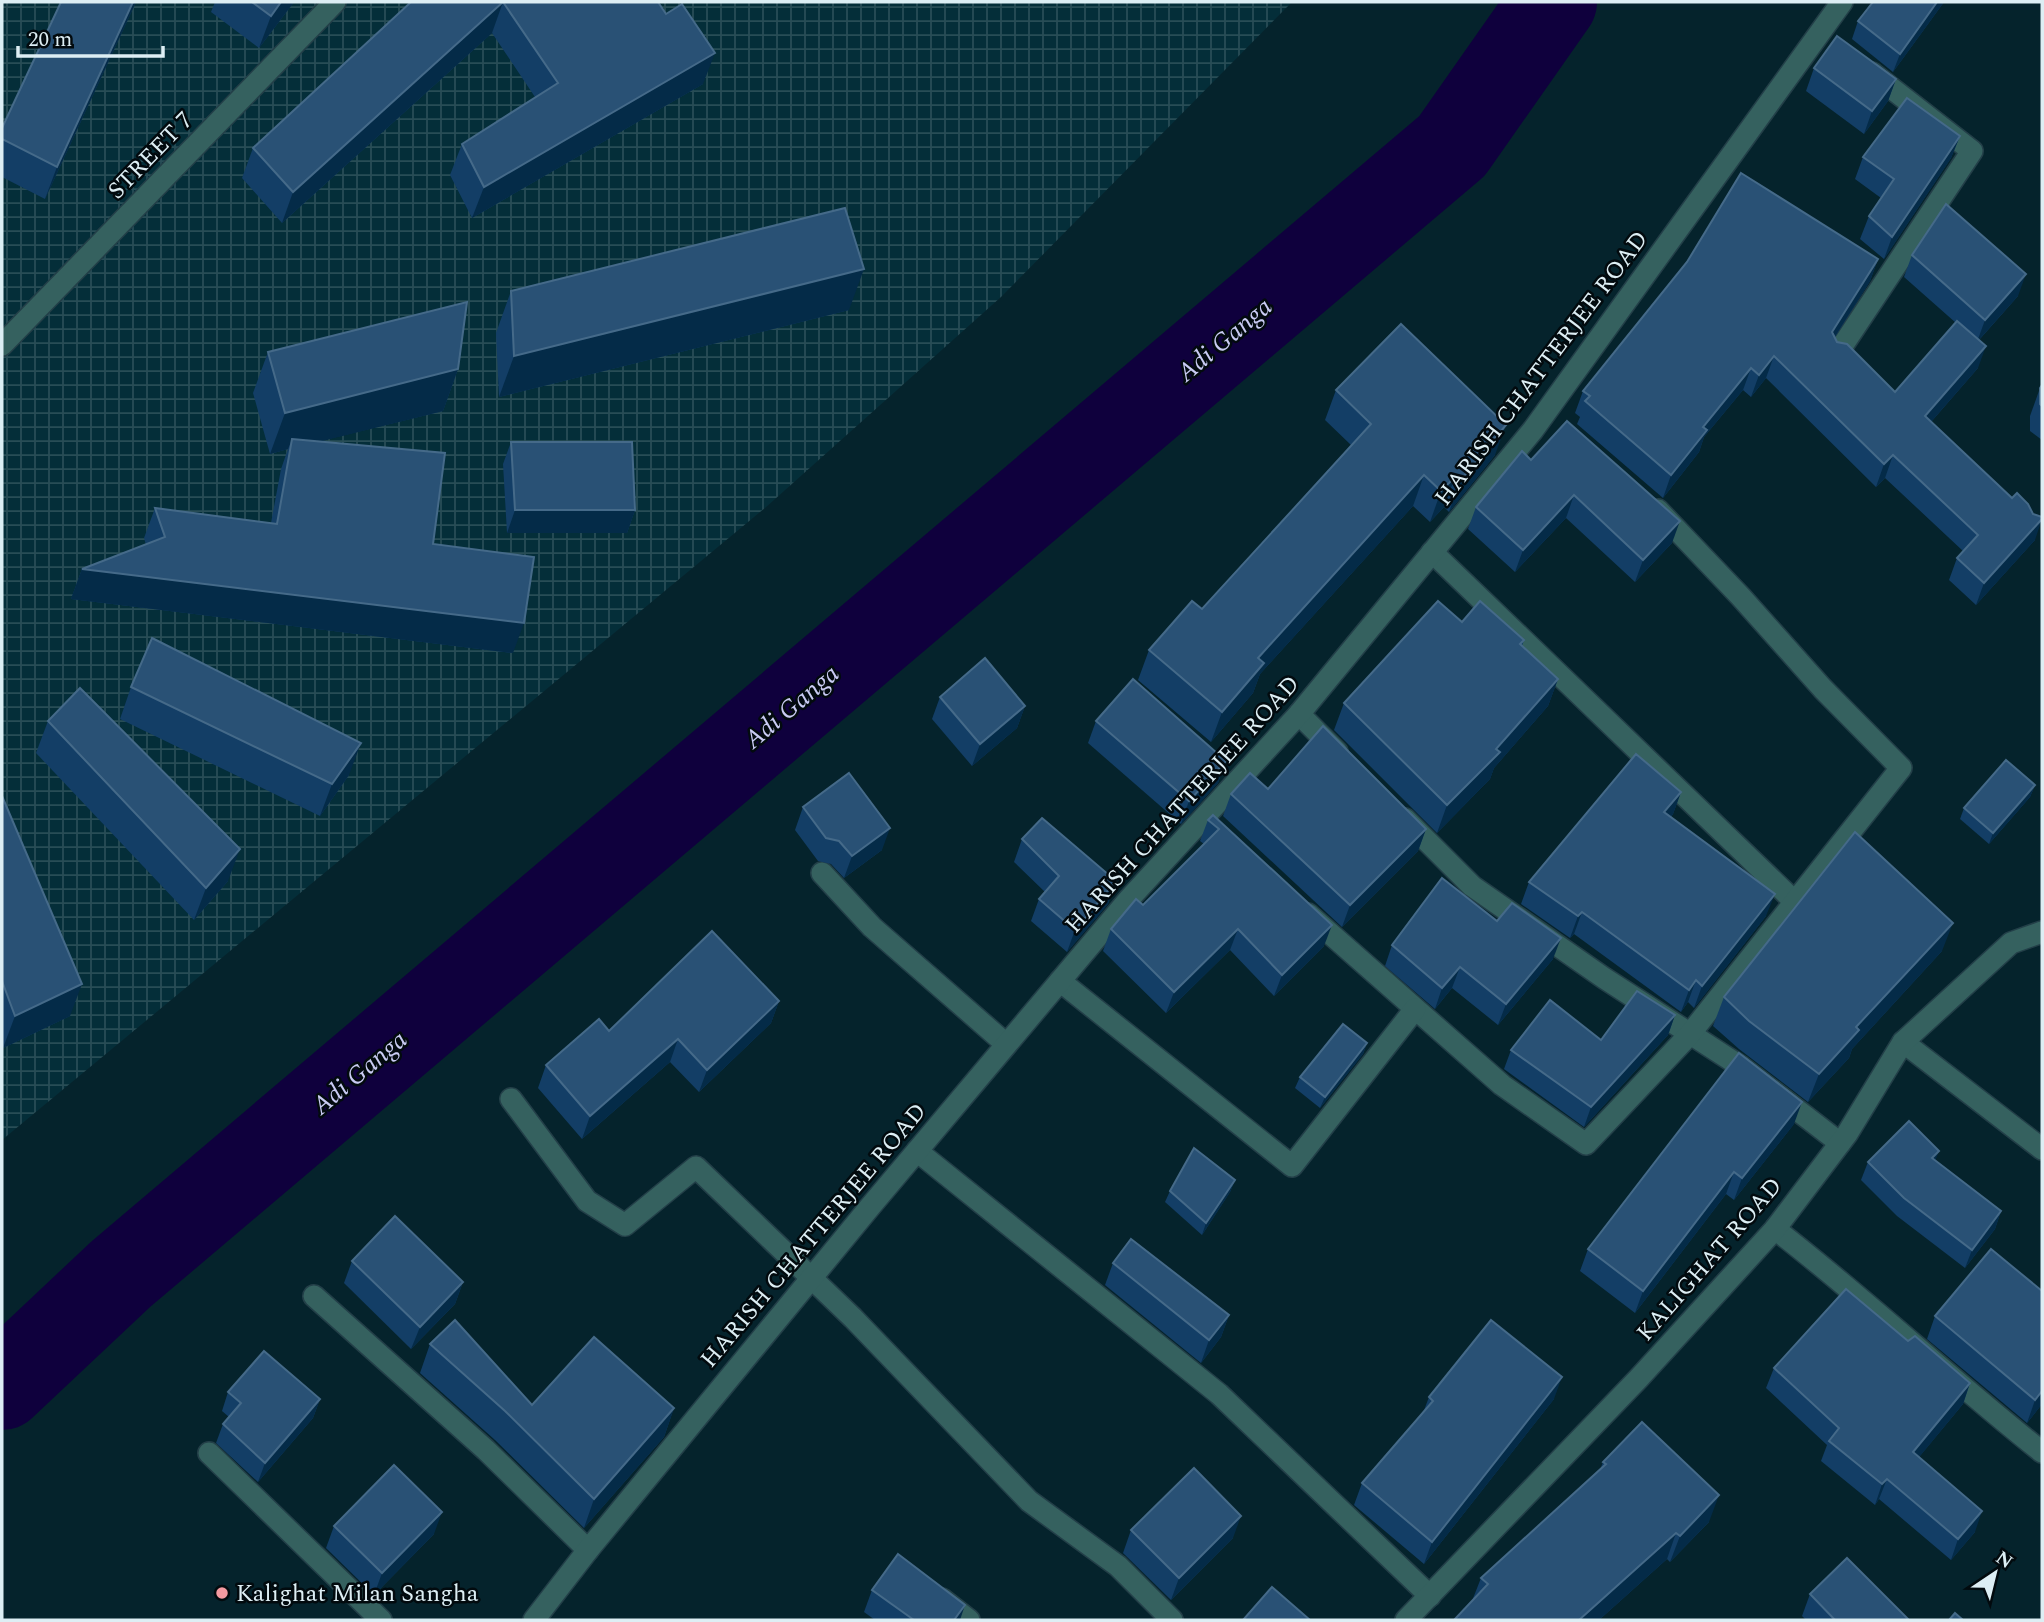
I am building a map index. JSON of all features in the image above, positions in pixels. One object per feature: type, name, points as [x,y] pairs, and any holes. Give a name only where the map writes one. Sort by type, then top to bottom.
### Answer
[{"type":"street","name":"STREET 7","points":[[2,345],[335,2]]},
{"type":"street","name":"HARISH CHATTERJEE ROAD","points":[[534,1620],[810,1278],[1006,1044],[1203,817],[1231,777],[1299,714],[1545,413],[1826,37],[1842,2]]},
{"type":"street","points":[[1837,354],[1972,151],[1853,58]]},
{"type":"street","points":[[1545,413],[1565,430]]},
{"type":"street","points":[[1295,902],[1502,1085],[1586,1144],[1690,1034],[1901,768],[1823,690],[1673,524],[1644,498]]},
{"type":"street","points":[[1432,552],[1795,902]]},
{"type":"street","points":[[1299,714],[1357,771]]},
{"type":"street","points":[[1385,800],[1472,886],[1604,978],[1740,1066],[1840,1143]]},
{"type":"street","points":[[1203,817],[1224,836]]},
{"type":"street","points":[[822,873],[872,927],[1006,1044]]},
{"type":"street","name":"KALIGHAT ROAD","points":[[1406,1620],[1639,1378],[1775,1229],[1840,1143],[1903,1042],[2011,943],[2042,932]]},
{"type":"street","points":[[1060,981],[1292,1166],[1415,1009]]},
{"type":"street","points":[[1903,1042],[2042,1149]]},
{"type":"street","points":[[512,1099],[587,1201],[625,1225],[696,1167],[810,1278],[1030,1501],[1118,1566],[1172,1620]]},
{"type":"street","points":[[917,1151],[1219,1394],[1430,1596]]},
{"type":"street","points":[[1775,1229],[1856,1292],[1947,1376],[2042,1452]]},
{"type":"street","points":[[314,1296],[486,1450],[588,1550]]},
{"type":"street","points":[[209,1453],[381,1620]]},
{"type":"street","points":[[932,1591],[969,1620]]},
{"type":"shaded area","points":[[2,2],[1292,2],[1001,297],[765,508],[2,1140]]},
{"type":"building","points":[[61,2],[133,2],[57,167],[2,139],[2,128]]},
{"type":"building","points":[[252,2],[281,2],[271,16]]},
{"type":"building","points":[[411,2],[503,2],[293,192],[253,148]]},
{"type":"building","points":[[503,2],[658,2],[666,14],[682,4],[715,53],[484,187],[462,144],[558,83]]},
{"type":"building","points":[[1873,2],[1937,2],[1900,54],[1858,21]]},
{"type":"building","points":[[1837,36],[1896,79],[1872,111],[1814,68]]},
{"type":"building","points":[[1907,98],[1960,136],[1892,237],[1869,216],[1894,179],[1863,157]]},
{"type":"building","points":[[1741,173],[1878,259],[1832,332],[1837,342],[1847,344],[1895,392],[1957,321],[1986,346],[1925,416],[2012,498],[2017,493],[2033,514],[2042,517],[1984,583],[1957,558],[1978,535],[1893,455],[1884,464],[1774,356],[1759,375],[1751,368],[1703,427],[1707,430],[1671,475],[1585,401],[1590,396],[1583,391],[1687,262]]},
{"type":"building","points":[[1946,204],[2026,274],[1985,320],[1912,255]]},
{"type":"building","points":[[845,208],[864,269],[514,356],[511,291]]},
{"type":"building","points":[[467,302],[458,369],[285,413],[268,352]]},
{"type":"building","points":[[1401,324],[1506,425],[1460,481],[1455,477],[1441,491],[1424,475],[1258,658],[1264,663],[1222,712],[1149,650],[1192,601],[1202,609],[1371,424],[1336,390]]},
{"type":"building","points":[[2042,385],[2042,406],[2040,388]]},
{"type":"building","points":[[1567,421],[1680,521],[1643,560],[1574,495],[1523,550],[1476,507],[1522,451],[1531,460]]},
{"type":"building","points":[[292,439],[445,453],[433,544],[534,557],[524,623],[82,569],[165,537],[155,508],[277,524]]},
{"type":"building","points":[[511,442],[632,442],[635,510],[515,510]]},
{"type":"building","points":[[1438,601],[1462,622],[1480,601],[1524,640],[1520,644],[1558,679],[1496,749],[1500,752],[1447,805],[1344,703]]},
{"type":"building","points":[[152,638],[361,743],[332,784],[131,687]]},
{"type":"building","points":[[985,658],[1025,706],[980,744],[940,697]]},
{"type":"building","points":[[1133,679],[1226,761],[1189,801],[1096,721]]},
{"type":"building","points":[[80,688],[240,849],[206,888],[48,721]]},
{"type":"building","points":[[1323,726],[1426,829],[1350,905],[1231,794],[1250,773],[1268,789]]},
{"type":"building","points":[[1636,754],[1681,792],[1664,812],[1775,894],[1702,986],[1696,980],[1689,990],[1582,912],[1578,916],[1529,882]]},
{"type":"building","points":[[2006,760],[2035,785],[1993,833],[1964,808]]},
{"type":"building","points":[[849,773],[890,828],[852,856],[839,841],[826,838],[803,807]]},
{"type":"building","points":[[2,796],[82,984],[15,1016],[2,981]]},
{"type":"building","points":[[1213,815],[1332,925],[1282,975],[1238,929],[1174,992],[1111,929],[1136,899],[1143,905],[1219,829],[1208,820]]},
{"type":"building","points":[[1042,818],[1116,881],[1075,930],[1039,899],[1059,876],[1022,839]]},
{"type":"building","points":[[1855,832],[1953,923],[1856,1027],[1859,1030],[1819,1074],[1749,1021],[1724,997]]},
{"type":"building","points":[[1442,878],[1497,921],[1512,903],[1561,938],[1506,1004],[1460,967],[1442,988],[1392,945]]},
{"type":"building","points":[[712,931],[779,1001],[707,1070],[678,1039],[590,1116],[546,1065],[599,1019],[609,1031]]},
{"type":"building","points":[[1637,991],[1675,1015],[1591,1107],[1511,1050],[1550,1000],[1601,1040]]},
{"type":"building","points":[[1343,1024],[1367,1043],[1325,1097],[1300,1077]]},
{"type":"building","points":[[1739,1053],[1802,1102],[1742,1178],[1734,1172],[1643,1291],[1588,1249]]},
{"type":"building","points":[[1909,1121],[1939,1151],[1932,1158],[2001,1211],[1972,1250],[1904,1198],[1868,1162]]},
{"type":"building","points":[[1194,1148],[1235,1180],[1206,1223],[1170,1191]]},
{"type":"building","points":[[395,1216],[463,1282],[420,1327],[352,1261]]},
{"type":"building","points":[[1131,1239],[1229,1315],[1209,1340],[1113,1263]]},
{"type":"building","points":[[1991,1249],[2042,1291],[2042,1391],[2035,1400],[1935,1316]]},
{"type":"building","points":[[1846,1289],[1908,1341],[1915,1336],[1970,1383],[1913,1452],[1982,1511],[1958,1539],[1887,1479],[1882,1484],[1829,1441],[1839,1428],[1774,1368]]},
{"type":"building","points":[[455,1320],[532,1405],[594,1337],[674,1408],[594,1499],[505,1411],[430,1344]]},
{"type":"building","points":[[1491,1320],[1562,1377],[1432,1542],[1362,1483],[1433,1401],[1429,1397]]},
{"type":"building","points":[[264,1351],[320,1399],[265,1463],[223,1424],[241,1403],[228,1392]]},
{"type":"building","points":[[1642,1422],[1719,1495],[1680,1536],[1676,1533],[1579,1620],[1454,1620],[1488,1584],[1481,1578],[1606,1464],[1603,1462]]},
{"type":"building","points":[[394,1465],[442,1512],[382,1573],[334,1526]]},
{"type":"building","points":[[1194,1468],[1241,1516],[1179,1578],[1131,1530]]},
{"type":"building","points":[[898,1554],[965,1605],[954,1620],[914,1620],[872,1590]]},
{"type":"building","points":[[1847,1558],[1909,1620],[1835,1620],[1810,1594]]},
{"type":"building","points":[[1272,1587],[1310,1620],[1243,1620]]},
{"type":"building","points":[[1955,1613],[1963,1620],[1949,1620]]},
{"type":"waterway","name":"Adi Ganga","points":[[2,1386],[121,1274],[1452,146],[1553,2]]},
{"type":"place","name":"Kalighat Milan Sangha","points":[[222,1593]]}]
